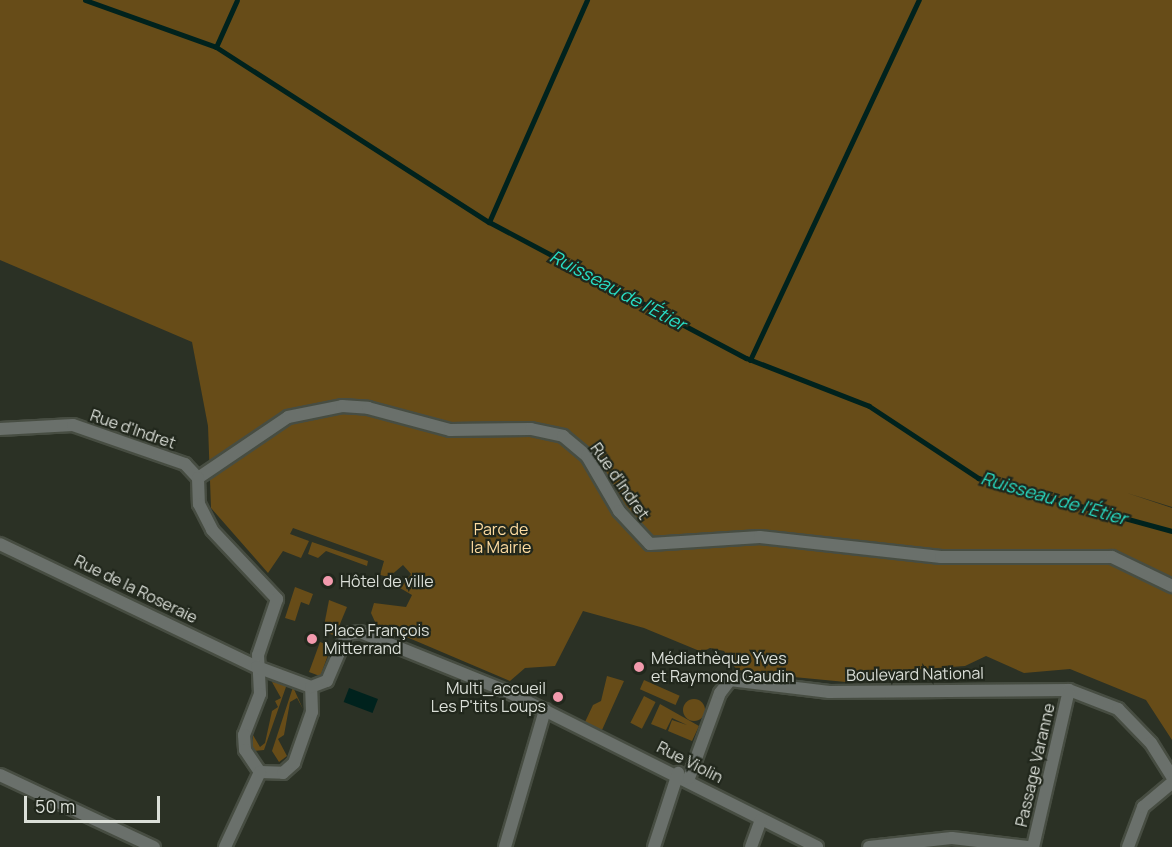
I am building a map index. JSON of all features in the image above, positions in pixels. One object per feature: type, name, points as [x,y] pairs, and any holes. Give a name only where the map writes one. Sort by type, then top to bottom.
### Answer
[{"type":"street","name":"Rue d'Indret","points":[[0,429],[73,425],[185,464],[198,478],[288,417],[342,406],[368,408],[450,430],[531,429],[563,436],[587,456],[619,511],[650,544],[760,537],[940,557],[1112,557],[1172,586]]},
{"type":"street","points":[[198,478],[199,504],[212,530],[277,599],[257,667],[260,694],[243,746],[260,772]]},
{"type":"street","name":"Rue de la Roseraie","points":[[0,544],[257,667]]},
{"type":"street","name":"Rue Violin","points":[[311,687],[327,681],[347,634],[360,632],[545,710],[684,776],[761,820],[817,847]]},
{"type":"street","points":[[257,667],[311,687],[312,712],[294,763],[283,773],[260,772]]},
{"type":"street","name":"Boulevard National","points":[[684,776],[720,693],[730,680],[829,692],[1069,690],[1118,709],[1151,742],[1172,777]]},
{"type":"street","name":"Passage Varanne","points":[[1031,847],[1069,690]]},
{"type":"street","points":[[505,847],[545,710]]},
{"type":"street","points":[[225,847],[260,772]]},
{"type":"street","points":[[654,847],[684,776]]},
{"type":"street","points":[[1,779],[154,847]]},
{"type":"street","points":[[1128,847],[1143,807],[1172,783]]},
{"type":"street","points":[[751,847],[761,820]]},
{"type":"street","points":[[869,847],[922,845],[952,838],[1031,847]]},
{"type":"green space","name":"Parc de la Mairie","points":[[0,0],[1172,0],[1172,507],[1127,493],[1172,508],[1172,740],[1146,700],[1070,669],[1024,673],[986,656],[965,666],[880,672],[846,682],[752,673],[736,669],[724,651],[710,648],[702,652],[644,628],[583,611],[555,666],[525,668],[510,681],[376,624],[371,613],[374,603],[406,607],[412,595],[400,588],[411,574],[403,565],[389,577],[380,575],[384,561],[293,528],[290,534],[309,541],[301,558],[283,551],[268,573],[211,508],[208,426],[192,342],[0,260]]},
{"type":"green space","points":[[312,542],[368,561],[367,566],[326,551],[318,558],[308,554]]},
{"type":"green space","points":[[295,587],[313,594],[309,605],[301,602],[295,621],[285,618]]},
{"type":"green space","points":[[329,600],[347,607],[335,636],[323,631]]},
{"type":"green space","points":[[320,642],[331,646],[320,676],[309,672]]},
{"type":"green space","points":[[607,676],[624,681],[602,730],[585,722],[593,705],[601,701]]},
{"type":"green space","points":[[644,680],[680,696],[676,705],[640,689]]},
{"type":"green space","points":[[272,682],[287,684],[264,750],[253,751],[253,735],[260,747],[265,743],[272,711],[278,707],[275,701],[281,698]]},
{"type":"green space","points":[[293,687],[303,709],[297,698],[290,702],[284,735],[278,739],[287,756],[279,762],[272,751]]},
{"type":"green space","points":[[644,696],[656,702],[642,729],[630,723]]},
{"type":"green space","points":[[694,699],[702,702],[705,710],[702,718],[694,721],[686,718],[683,710],[686,702]]},
{"type":"green space","points":[[660,704],[699,726],[692,741],[668,731],[672,720],[687,725],[672,718],[666,730],[651,724]]},
{"type":"water","points":[[349,688],[378,699],[373,713],[344,702]]},
{"type":"waterway","name":"Ruisseau de l'Étier","points":[[85,0],[216,47],[489,222],[746,358],[869,406],[978,478],[1172,531]]},
{"type":"waterway","points":[[216,47],[237,0]]},
{"type":"waterway","points":[[489,222],[587,0]]},
{"type":"waterway","points":[[750,360],[919,0]]},
{"type":"place","name":"Hôtel de ville","points":[[328,581]]},
{"type":"place","name":"Place François Mitterrand","points":[[312,639]]},
{"type":"place","name":"Médiathèque Yves et Raymond Gaudin","points":[[639,667]]},
{"type":"place","name":"Multi_accueil Les P'tits Loups","points":[[558,697]]}]
